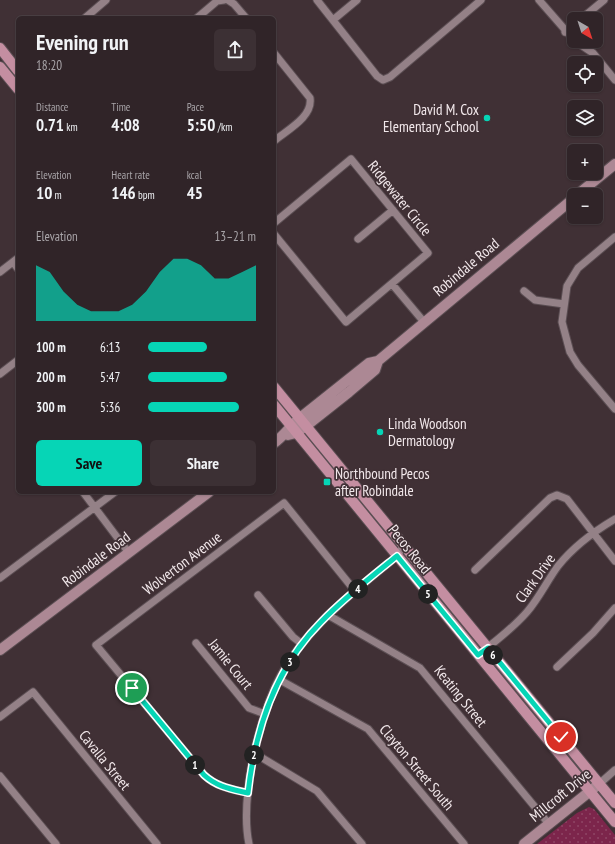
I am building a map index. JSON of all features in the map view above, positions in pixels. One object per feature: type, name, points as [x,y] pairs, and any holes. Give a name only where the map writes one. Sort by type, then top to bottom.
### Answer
[{"type":"main road","points":[[0,48],[16,68]]},
{"type":"main road","points":[[0,67],[16,87]]},
{"type":"main road","name":"Pecos Road","points":[[276,389],[615,803]]},
{"type":"main road","name":"Pecos Road","points":[[276,408],[615,822]]},
{"type":"street","points":[[87,16],[106,0]]},
{"type":"street","points":[[200,16],[218,2],[224,0]]},
{"type":"street","points":[[228,0],[234,4],[244,16]]},
{"type":"street","points":[[317,0],[377,76],[383,80],[390,77],[481,0]]},
{"type":"street","points":[[333,20],[357,0]]},
{"type":"street","points":[[539,0],[566,32]]},
{"type":"street","points":[[589,12],[604,0]]},
{"type":"street","points":[[586,48],[593,53],[615,80]]},
{"type":"street","points":[[276,56],[310,98],[311,106],[308,113],[276,139]]},
{"type":"street","name":"Ridgewater Circle","points":[[276,221],[351,159],[428,253],[346,322],[276,236]]},
{"type":"street","points":[[586,188],[615,164]]},
{"type":"street","name":"Robindale Road","points":[[276,442],[375,370],[378,361],[567,204]]},
{"type":"street","points":[[358,239],[393,210]]},
{"type":"street","points":[[615,237],[578,268],[567,286],[562,322],[570,352],[578,365],[615,409]]},
{"type":"street","points":[[0,272],[15,260]]},
{"type":"street","points":[[392,284],[424,322]]},
{"type":"street","points":[[524,291],[535,300],[564,304]]},
{"type":"street","points":[[0,374],[16,362]]},
{"type":"street","points":[[85,494],[129,553]]},
{"type":"street","points":[[0,578],[112,494]]},
{"type":"street","name":"Robindale Road","points":[[0,650],[206,494]]},
{"type":"street","points":[[475,570],[550,498],[557,495],[567,499],[615,561]]},
{"type":"street","name":"Wolverton Avenue","points":[[248,793],[224,788],[212,783],[96,644],[284,503],[355,591]]},
{"type":"street","name":"Clark Drive","points":[[478,655],[488,648],[526,613],[558,567],[579,543],[592,533],[615,520]]},
{"type":"street","points":[[249,844],[248,793],[254,754],[273,691],[302,644],[328,615],[397,556],[404,545]]},
{"type":"street","points":[[258,595],[293,638],[302,644]]},
{"type":"street","points":[[557,667],[593,633],[615,608]]},
{"type":"street","name":"Keating Street","points":[[328,615],[420,668],[549,824]]},
{"type":"street","name":"Jamie Court","points":[[196,643],[249,708],[265,714]]},
{"type":"street","name":"Clayton Street South","points":[[280,680],[368,729],[464,844]]},
{"type":"street","name":"Cavalla Street","points":[[0,716],[33,692],[157,844]]},
{"type":"street","points":[[254,754],[317,791],[362,844]]},
{"type":"street","name":"Millcroft Drive","points":[[524,844],[615,770]]},
{"type":"street","points":[[0,776],[56,844]]},
{"type":"shaded area","points":[[589,807],[594,809],[615,835],[615,844],[537,844],[577,813]]},
{"type":"place","name":"David M. Cox Elementary School","points":[[487,118]]},
{"type":"place","name":"Linda Woodson Dermatology","points":[[380,432]]},
{"type":"place","name":"Northbound Pecos after Robindale","points":[[327,482]]},
{"type":"route","points":[[132,688],[212,783],[224,788],[248,793],[251,768],[261,725],[273,691],[296,652],[320,623],[397,556],[478,655],[488,648],[561,737]]}]
